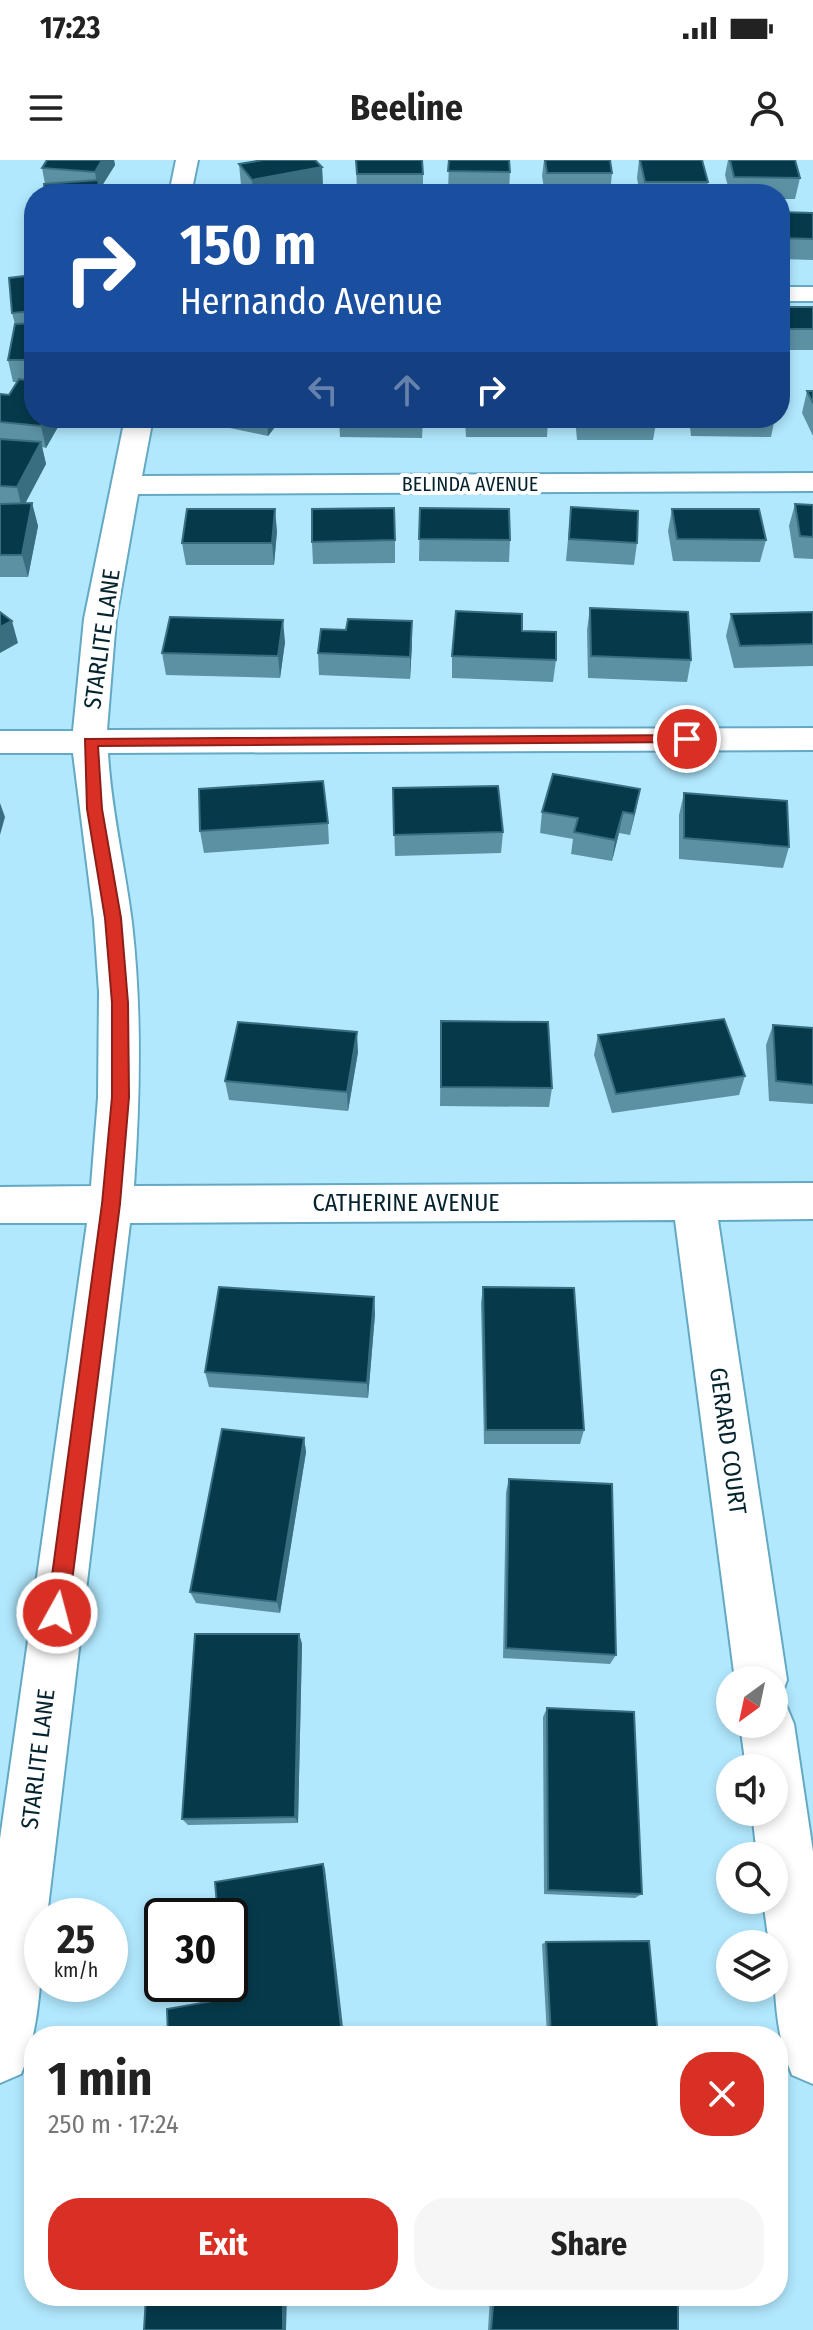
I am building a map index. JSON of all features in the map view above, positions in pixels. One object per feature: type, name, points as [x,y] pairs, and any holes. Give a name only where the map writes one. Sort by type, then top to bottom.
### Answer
[{"type":"street","points":[[182,184],[187,160]]},
{"type":"street","points":[[790,294],[813,294]]},
{"type":"street","name":"STARLITE LANE","points":[[0,2053],[111,1204],[120,1097],[120,1003],[113,918],[94,809],[90,742],[97,645],[137,428]]},
{"type":"street","name":"BELINDA AVENUE","points":[[127,485],[813,482]]},
{"type":"street","points":[[0,742],[813,739]]},
{"type":"street","name":"GERARD COURT","points":[[694,1201],[759,1666]]},
{"type":"street","name":"CATHERINE AVENUE","points":[[0,1205],[813,1201]]},
{"type":"street","points":[[781,1826],[813,2054]]},
{"type":"building","points":[[47,160],[102,160],[95,172],[42,168]]},
{"type":"building","points":[[263,160],[315,160],[322,167],[252,180],[239,164]]},
{"type":"building","points":[[356,160],[422,160],[423,174],[357,174]]},
{"type":"building","points":[[449,160],[509,160],[510,172],[448,171]]},
{"type":"building","points":[[545,160],[610,160],[612,173],[547,173]]},
{"type":"building","points":[[640,160],[702,160],[708,182],[645,182]]},
{"type":"building","points":[[730,160],[795,160],[800,178],[734,177]]},
{"type":"building","points":[[98,180],[99,184],[44,184]]},
{"type":"building","points":[[790,212],[813,213],[813,239],[790,238]]},
{"type":"building","points":[[24,276],[24,312],[12,313],[9,278]]},
{"type":"building","points":[[790,307],[813,307],[813,329],[790,329]]},
{"type":"building","points":[[15,324],[24,324],[24,360],[8,360]]},
{"type":"building","points":[[19,379],[24,380],[24,424],[0,422],[0,394],[9,395]]},
{"type":"building","points":[[0,439],[41,442],[17,487],[0,486]]},
{"type":"building","points":[[32,503],[22,555],[0,555],[0,504]]},
{"type":"building","points":[[795,504],[813,505],[813,537],[800,536]]},
{"type":"building","points":[[571,507],[638,511],[637,543],[569,539]]},
{"type":"building","points":[[394,508],[395,540],[312,542],[312,509]]},
{"type":"building","points":[[420,508],[509,509],[510,540],[419,539]]},
{"type":"building","points":[[187,509],[275,509],[272,543],[182,543]]},
{"type":"building","points":[[672,509],[759,509],[766,540],[677,539]]},
{"type":"building","points":[[590,608],[688,612],[691,660],[591,656]]},
{"type":"building","points":[[456,611],[522,614],[522,631],[556,632],[556,660],[452,656]]},
{"type":"building","points":[[0,612],[12,621],[0,627]]},
{"type":"building","points":[[813,612],[813,644],[740,646],[731,614]]},
{"type":"building","points":[[170,617],[283,620],[278,656],[162,653]]},
{"type":"building","points":[[348,619],[412,621],[410,657],[318,653],[321,629],[346,630]]},
{"type":"building","points":[[553,774],[640,789],[634,814],[623,812],[615,840],[574,832],[578,818],[542,812]]},
{"type":"building","points":[[323,781],[328,823],[200,831],[199,789]]},
{"type":"building","points":[[498,786],[503,832],[394,835],[393,788]]},
{"type":"building","points":[[684,793],[787,801],[789,847],[684,838]]},
{"type":"building","points":[[724,1019],[745,1076],[616,1094],[598,1035]]},
{"type":"building","points":[[441,1021],[548,1022],[552,1088],[441,1087]]},
{"type":"building","points":[[238,1022],[357,1032],[347,1092],[225,1081]]},
{"type":"building","points":[[773,1025],[813,1028],[813,1085],[776,1081]]},
{"type":"building","points":[[219,1287],[374,1297],[367,1383],[205,1372]]},
{"type":"building","points":[[483,1287],[574,1288],[584,1430],[486,1430]]},
{"type":"building","points":[[222,1429],[304,1438],[277,1602],[190,1592]]},
{"type":"building","points":[[509,1479],[612,1484],[616,1655],[506,1648]]},
{"type":"building","points":[[195,1634],[299,1634],[295,1817],[182,1819]]},
{"type":"building","points":[[547,1708],[634,1712],[642,1894],[548,1890]]},
{"type":"building","points":[[323,1864],[341,2026],[168,2026],[167,2009],[207,2002],[248,2002],[248,1898],[216,1898],[215,1882]]},
{"type":"building","points":[[649,1941],[657,2026],[550,2026],[546,1942]]},
{"type":"building","points":[[145,2306],[283,2306],[283,2330],[144,2330]]},
{"type":"building","points":[[493,2306],[678,2306],[678,2330],[491,2330]]},
{"type":"route","points":[[57,1613],[111,1204],[120,1097],[120,1003],[113,918],[94,809],[90,742],[687,739]]}]
